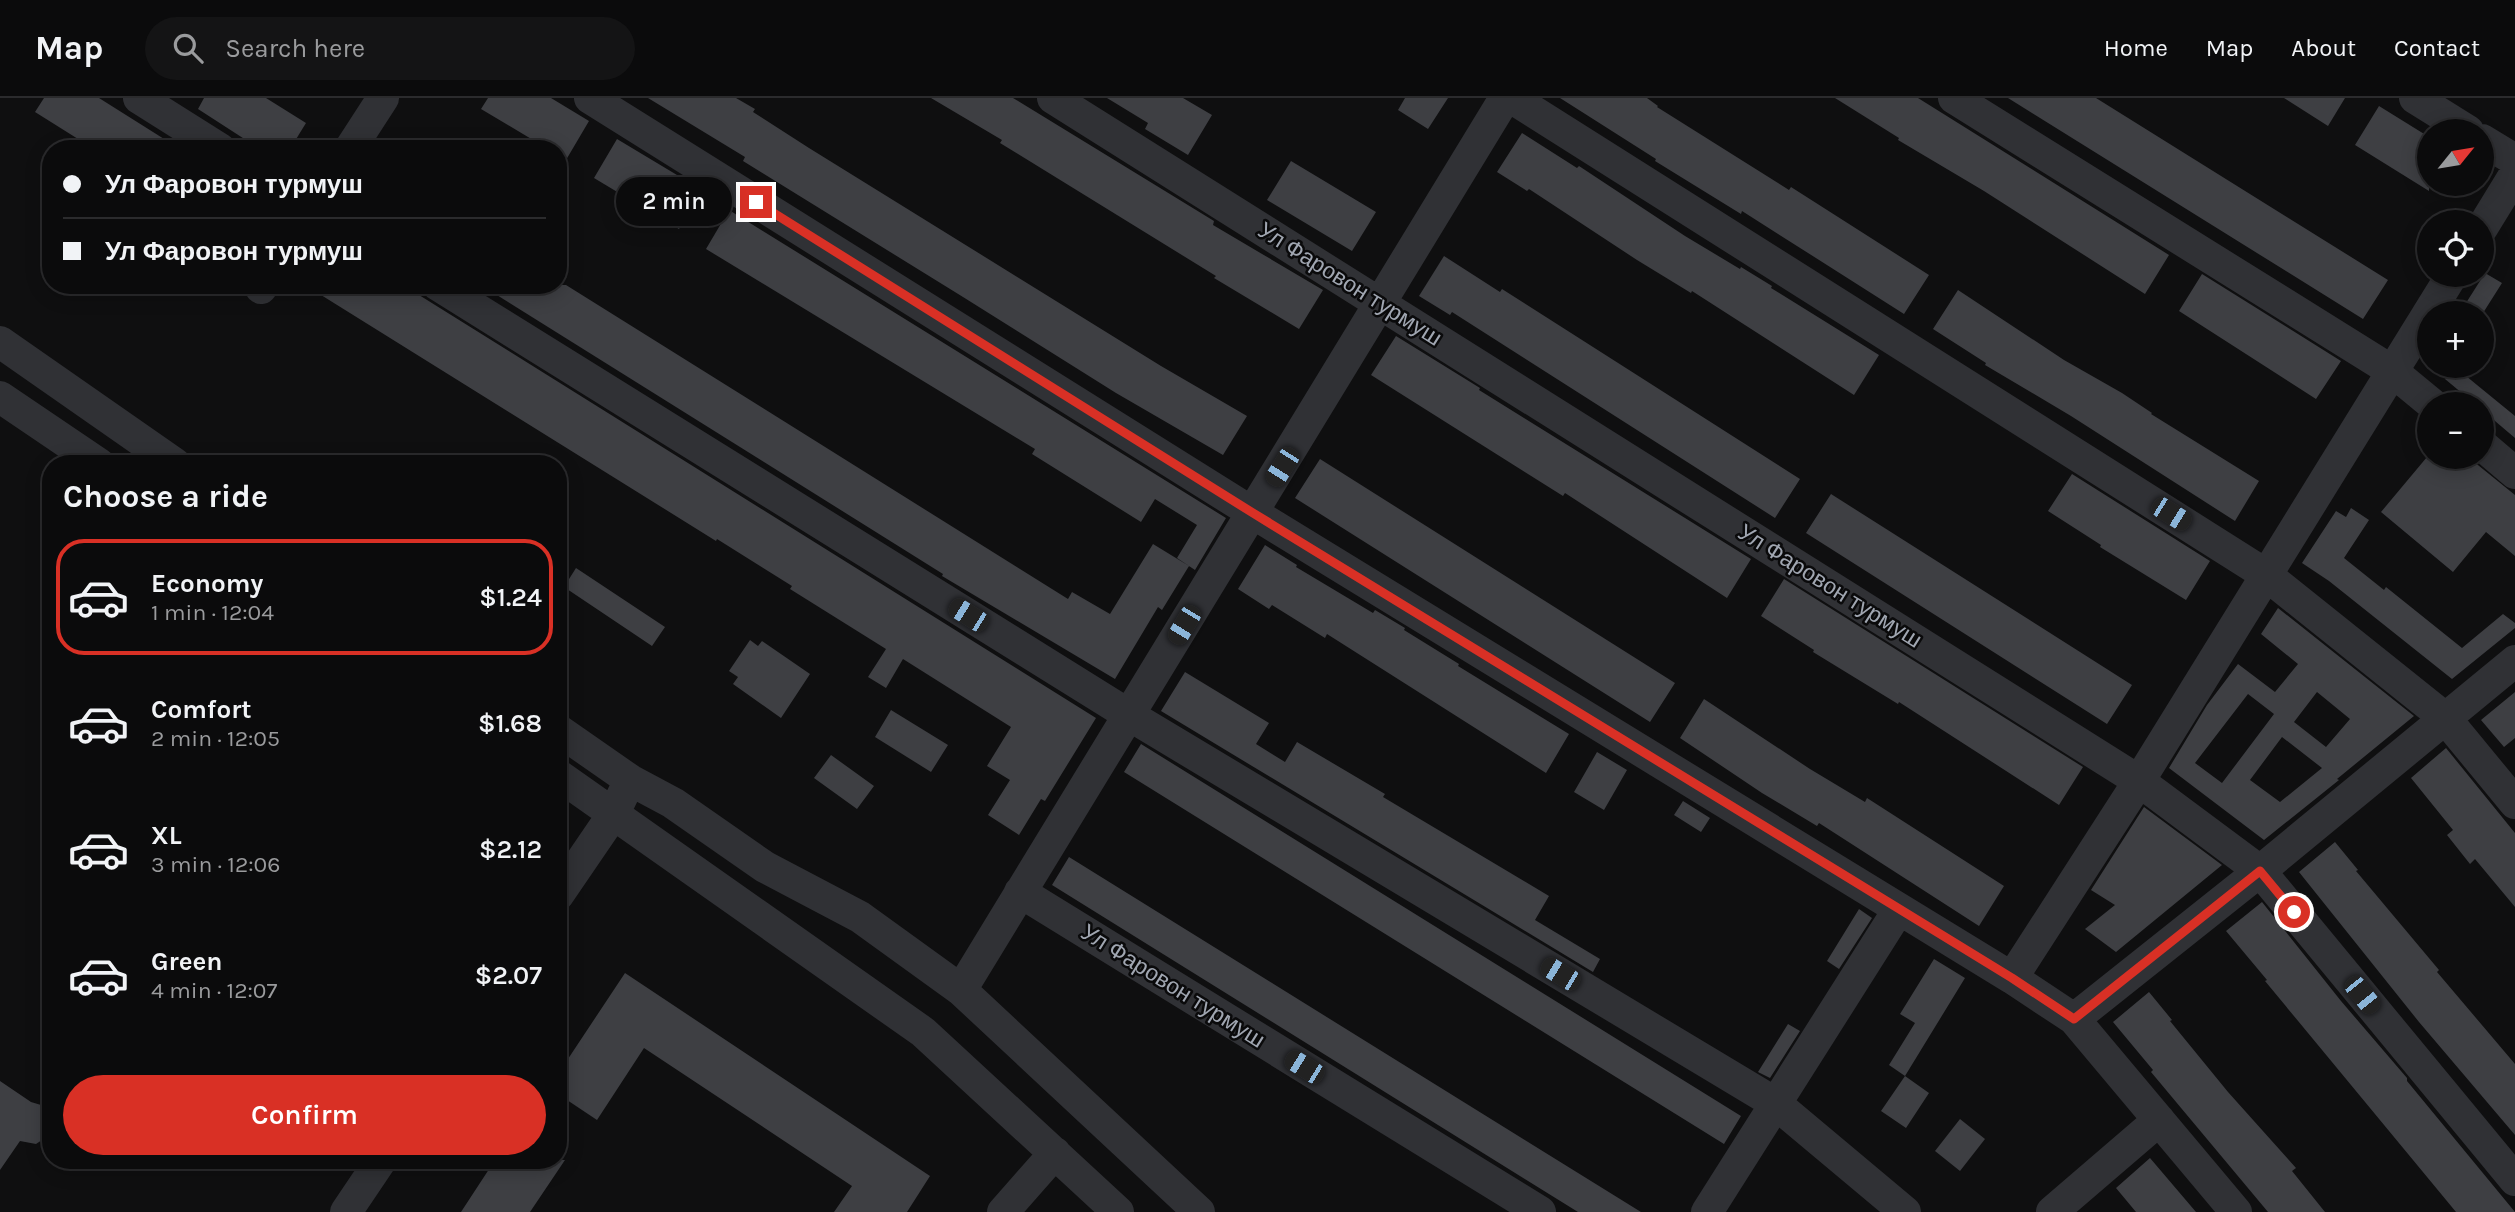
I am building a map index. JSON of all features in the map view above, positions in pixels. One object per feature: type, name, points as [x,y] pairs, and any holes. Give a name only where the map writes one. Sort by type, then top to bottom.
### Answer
[{"type":"street","points":[[139,98],[206,140]]},
{"type":"street","points":[[356,140],[383,98]]},
{"type":"street","points":[[590,98],[1253,513],[2012,978],[2074,1019],[2236,1212]]},
{"type":"street","name":"Ул Фаровон турмуш","points":[[1053,98],[2139,781],[2260,871],[2515,1180]]},
{"type":"street","points":[[961,990],[1382,304],[1505,98]]},
{"type":"street","points":[[1512,98],[2265,574],[2445,718],[2515,803]]},
{"type":"street","points":[[1954,98],[2392,371],[2417,392]]},
{"type":"street","points":[[2415,98],[2449,119]]},
{"type":"street","points":[[2494,147],[2515,160]]},
{"type":"street","points":[[2493,210],[2515,174]]},
{"type":"street","points":[[2012,978],[2139,781],[2444,287]]},
{"type":"street","points":[[452,294],[1129,715],[1775,1103],[1905,1212]]},
{"type":"street","points":[[0,342],[162,455]]},
{"type":"street","points":[[0,397],[86,455]]},
{"type":"street","points":[[2494,455],[2515,473]]},
{"type":"street","points":[[2074,1019],[2260,871],[2515,661]]},
{"type":"street","points":[[567,736],[630,780],[673,803],[765,867],[860,917],[961,990],[1199,1212]]},
{"type":"street","points":[[567,882],[614,813],[630,780]]},
{"type":"street","points":[[567,781],[923,1032],[1118,1212]]},
{"type":"street","name":"Ул Фаровон турмуш","points":[[1020,892],[1540,1212]]},
{"type":"street","points":[[1707,1212],[1899,909]]},
{"type":"street","points":[[2052,1212],[2159,1120]]},
{"type":"street","points":[[1003,1212],[1055,1153]]},
{"type":"street","points":[[346,1212],[375,1169]]},
{"type":"building","points":[[44,98],[99,98],[166,140],[80,140],[35,112]]},
{"type":"building","points":[[204,98],[266,98],[306,123],[296,140],[246,140],[198,109]]},
{"type":"building","points":[[488,98],[551,98],[589,121],[567,158],[567,140],[533,140],[481,109]]},
{"type":"building","points":[[648,98],[736,98],[809,148],[1161,366],[1247,416],[1223,455],[1116,393],[743,161],[745,157]]},
{"type":"building","points":[[931,98],[1013,98],[1214,221],[1213,225],[1323,290],[1299,329],[1000,143],[1002,140]]},
{"type":"building","points":[[1107,98],[1183,98],[1212,115],[1188,155],[1145,129],[1148,123]]},
{"type":"building","points":[[1405,98],[1448,98],[1428,129],[1398,110]]},
{"type":"building","points":[[1560,98],[1647,98],[1657,107],[1789,190],[1791,187],[1929,275],[1904,314],[1742,211],[1741,214],[1655,161],[1656,159]]},
{"type":"building","points":[[1835,98],[1918,98],[2169,255],[2145,294]]},
{"type":"building","points":[[2008,98],[2096,98],[2388,280],[2363,319]]},
{"type":"building","points":[[2284,98],[2345,98],[2328,126]]},
{"type":"building","points":[[2379,106],[2417,130],[2417,184],[2355,145]]},
{"type":"building","points":[[1522,133],[1879,355],[1854,395],[1692,291],[1691,293],[1637,260],[1529,189],[1527,191],[1497,172]]},
{"type":"building","points":[[617,139],[702,190],[679,229],[594,178]]},
{"type":"building","points":[[1291,161],[1376,212],[1352,251],[1267,200]]},
{"type":"building","points":[[729,210],[1226,518],[1195,570],[1177,558],[1197,525],[1155,499],[1141,522],[1032,454],[1035,449],[706,249]]},
{"type":"building","points":[[1444,256],[1500,292],[1502,289],[1800,479],[1775,518],[1452,312],[1450,315],[1419,296]]},
{"type":"building","points":[[2202,274],[2341,361],[2316,399],[2179,311]]},
{"type":"building","points":[[2494,278],[2502,283],[2491,301],[2467,301],[2476,287],[2494,287]]},
{"type":"building","points":[[567,286],[1068,599],[1072,592],[1110,614],[1153,544],[1189,566],[1162,610],[1158,607],[1115,679],[942,576],[943,574],[495,294],[567,294]]},
{"type":"building","points":[[1958,290],[2064,360],[2122,393],[2259,481],[2235,521],[2071,416],[1985,365],[1986,363],[1933,329]]},
{"type":"building","points":[[319,294],[417,294],[1096,718],[1045,801],[1041,799],[1019,835],[988,815],[1010,780],[987,766],[1011,727],[903,659],[886,688],[868,677],[886,649],[790,589],[792,586],[717,539],[716,541]]},
{"type":"building","points":[[1396,336],[1751,559],[1727,598],[1565,493],[1563,496],[1371,375]]},
{"type":"building","points":[[2468,378],[2486,392],[2461,392],[2445,379]]},
{"type":"building","points":[[2494,399],[2515,416],[2515,438],[2494,420]]},
{"type":"building","points":[[1320,459],[1675,683],[1650,722],[1295,498]]},
{"type":"building","points":[[2417,469],[2483,469],[2515,495],[2515,556],[2486,532],[2453,572],[2381,512]]},
{"type":"building","points":[[2072,474],[2210,561],[2186,600],[2048,511]]},
{"type":"building","points":[[1831,494],[2132,685],[2107,724],[1806,533]]},
{"type":"building","points":[[2351,508],[2369,520],[2344,558],[2384,590],[2386,587],[2462,648],[2503,614],[2515,623],[2515,628],[2452,679],[2329,581],[2302,563],[2336,511],[2346,517]]},
{"type":"building","points":[[1265,545],[1373,613],[1375,610],[1405,628],[1404,630],[1459,664],[1458,666],[1569,734],[1546,773],[1327,634],[1325,638],[1272,605],[1269,609],[1238,589]]},
{"type":"building","points":[[576,568],[665,627],[652,646],[567,589],[567,582]]},
{"type":"building","points":[[1784,579],[2083,767],[2059,805],[1899,702],[1898,704],[1813,652],[1814,650],[1761,616]]},
{"type":"building","points":[[2278,608],[2414,716],[2264,840],[2169,768],[2207,705],[2238,664],[2275,692],[2298,664],[2261,634]],"holes":[[[2317,692],[2350,719],[2326,747],[2294,722]],[[2248,694],[2274,714],[2222,783],[2195,763]],[[2282,737],[2322,768],[2280,802],[2250,780]]]},
{"type":"building","points":[[750,640],[758,646],[762,641],[810,674],[781,718],[733,684],[738,677],[729,671]]},
{"type":"building","points":[[1185,672],[1269,723],[1256,744],[1285,762],[1297,742],[1549,896],[1535,920],[1600,959],[1593,972],[1161,711]]},
{"type":"building","points":[[2515,692],[2515,738],[2504,747],[2481,720]]},
{"type":"building","points":[[1704,699],[1810,769],[1865,802],[1867,798],[2004,886],[1979,926],[1819,823],[1817,826],[1762,793],[1680,738]]},
{"type":"building","points":[[891,710],[948,745],[931,772],[875,737]]},
{"type":"building","points":[[1141,744],[1741,1116],[1724,1144],[1124,772]]},
{"type":"building","points":[[2446,748],[2515,833],[2515,907],[2475,859],[2470,864],[2447,835],[2453,830],[2411,778]]},
{"type":"building","points":[[1597,752],[1627,770],[1604,810],[1574,792]]},
{"type":"building","points":[[831,755],[874,786],[857,809],[814,778]]},
{"type":"building","points":[[1683,801],[1710,818],[1701,832],[1674,815]]},
{"type":"building","points":[[2144,807],[2222,865],[2116,952],[2085,929],[2115,905],[2091,890]]},
{"type":"building","points":[[2335,842],[2439,970],[2437,972],[2515,1064],[2515,1135],[2419,1022],[2299,872]]},
{"type":"building","points":[[1069,857],[1641,1212],[1578,1212],[1052,885]]},
{"type":"building","points":[[2262,902],[2515,1212],[2456,1212],[2265,981],[2267,980],[2226,931]]},
{"type":"building","points":[[1859,909],[1872,918],[1839,969],[1827,961]]},
{"type":"building","points":[[1934,959],[1965,978],[1905,1076],[1889,1065],[1915,1023],[1900,1014]]},
{"type":"building","points":[[625,973],[930,1176],[907,1212],[834,1212],[852,1186],[644,1048],[597,1120],[567,1100],[567,1060]]},
{"type":"building","points":[[2149,992],[2228,1092],[2296,1168],[2292,1171],[2325,1212],[2268,1212],[2151,1072],[2153,1070],[2113,1022]]},
{"type":"building","points":[[1788,1024],[1800,1031],[1770,1078],[1758,1072]]},
{"type":"building","points":[[1905,1076],[1929,1093],[1906,1128],[1881,1111]]},
{"type":"building","points":[[0,1081],[31,1102],[42,1106],[42,1140],[36,1144],[20,1141],[0,1170]]},
{"type":"building","points":[[1960,1119],[1985,1139],[1960,1171],[1935,1151]]},
{"type":"building","points":[[2150,1158],[2196,1212],[2136,1212],[2116,1188]]},
{"type":"building","points":[[489,1169],[559,1169],[530,1212],[461,1212]]},
{"type":"route","points":[[756,202],[1253,513],[2012,978],[2074,1019],[2260,871],[2294,912]]}]
